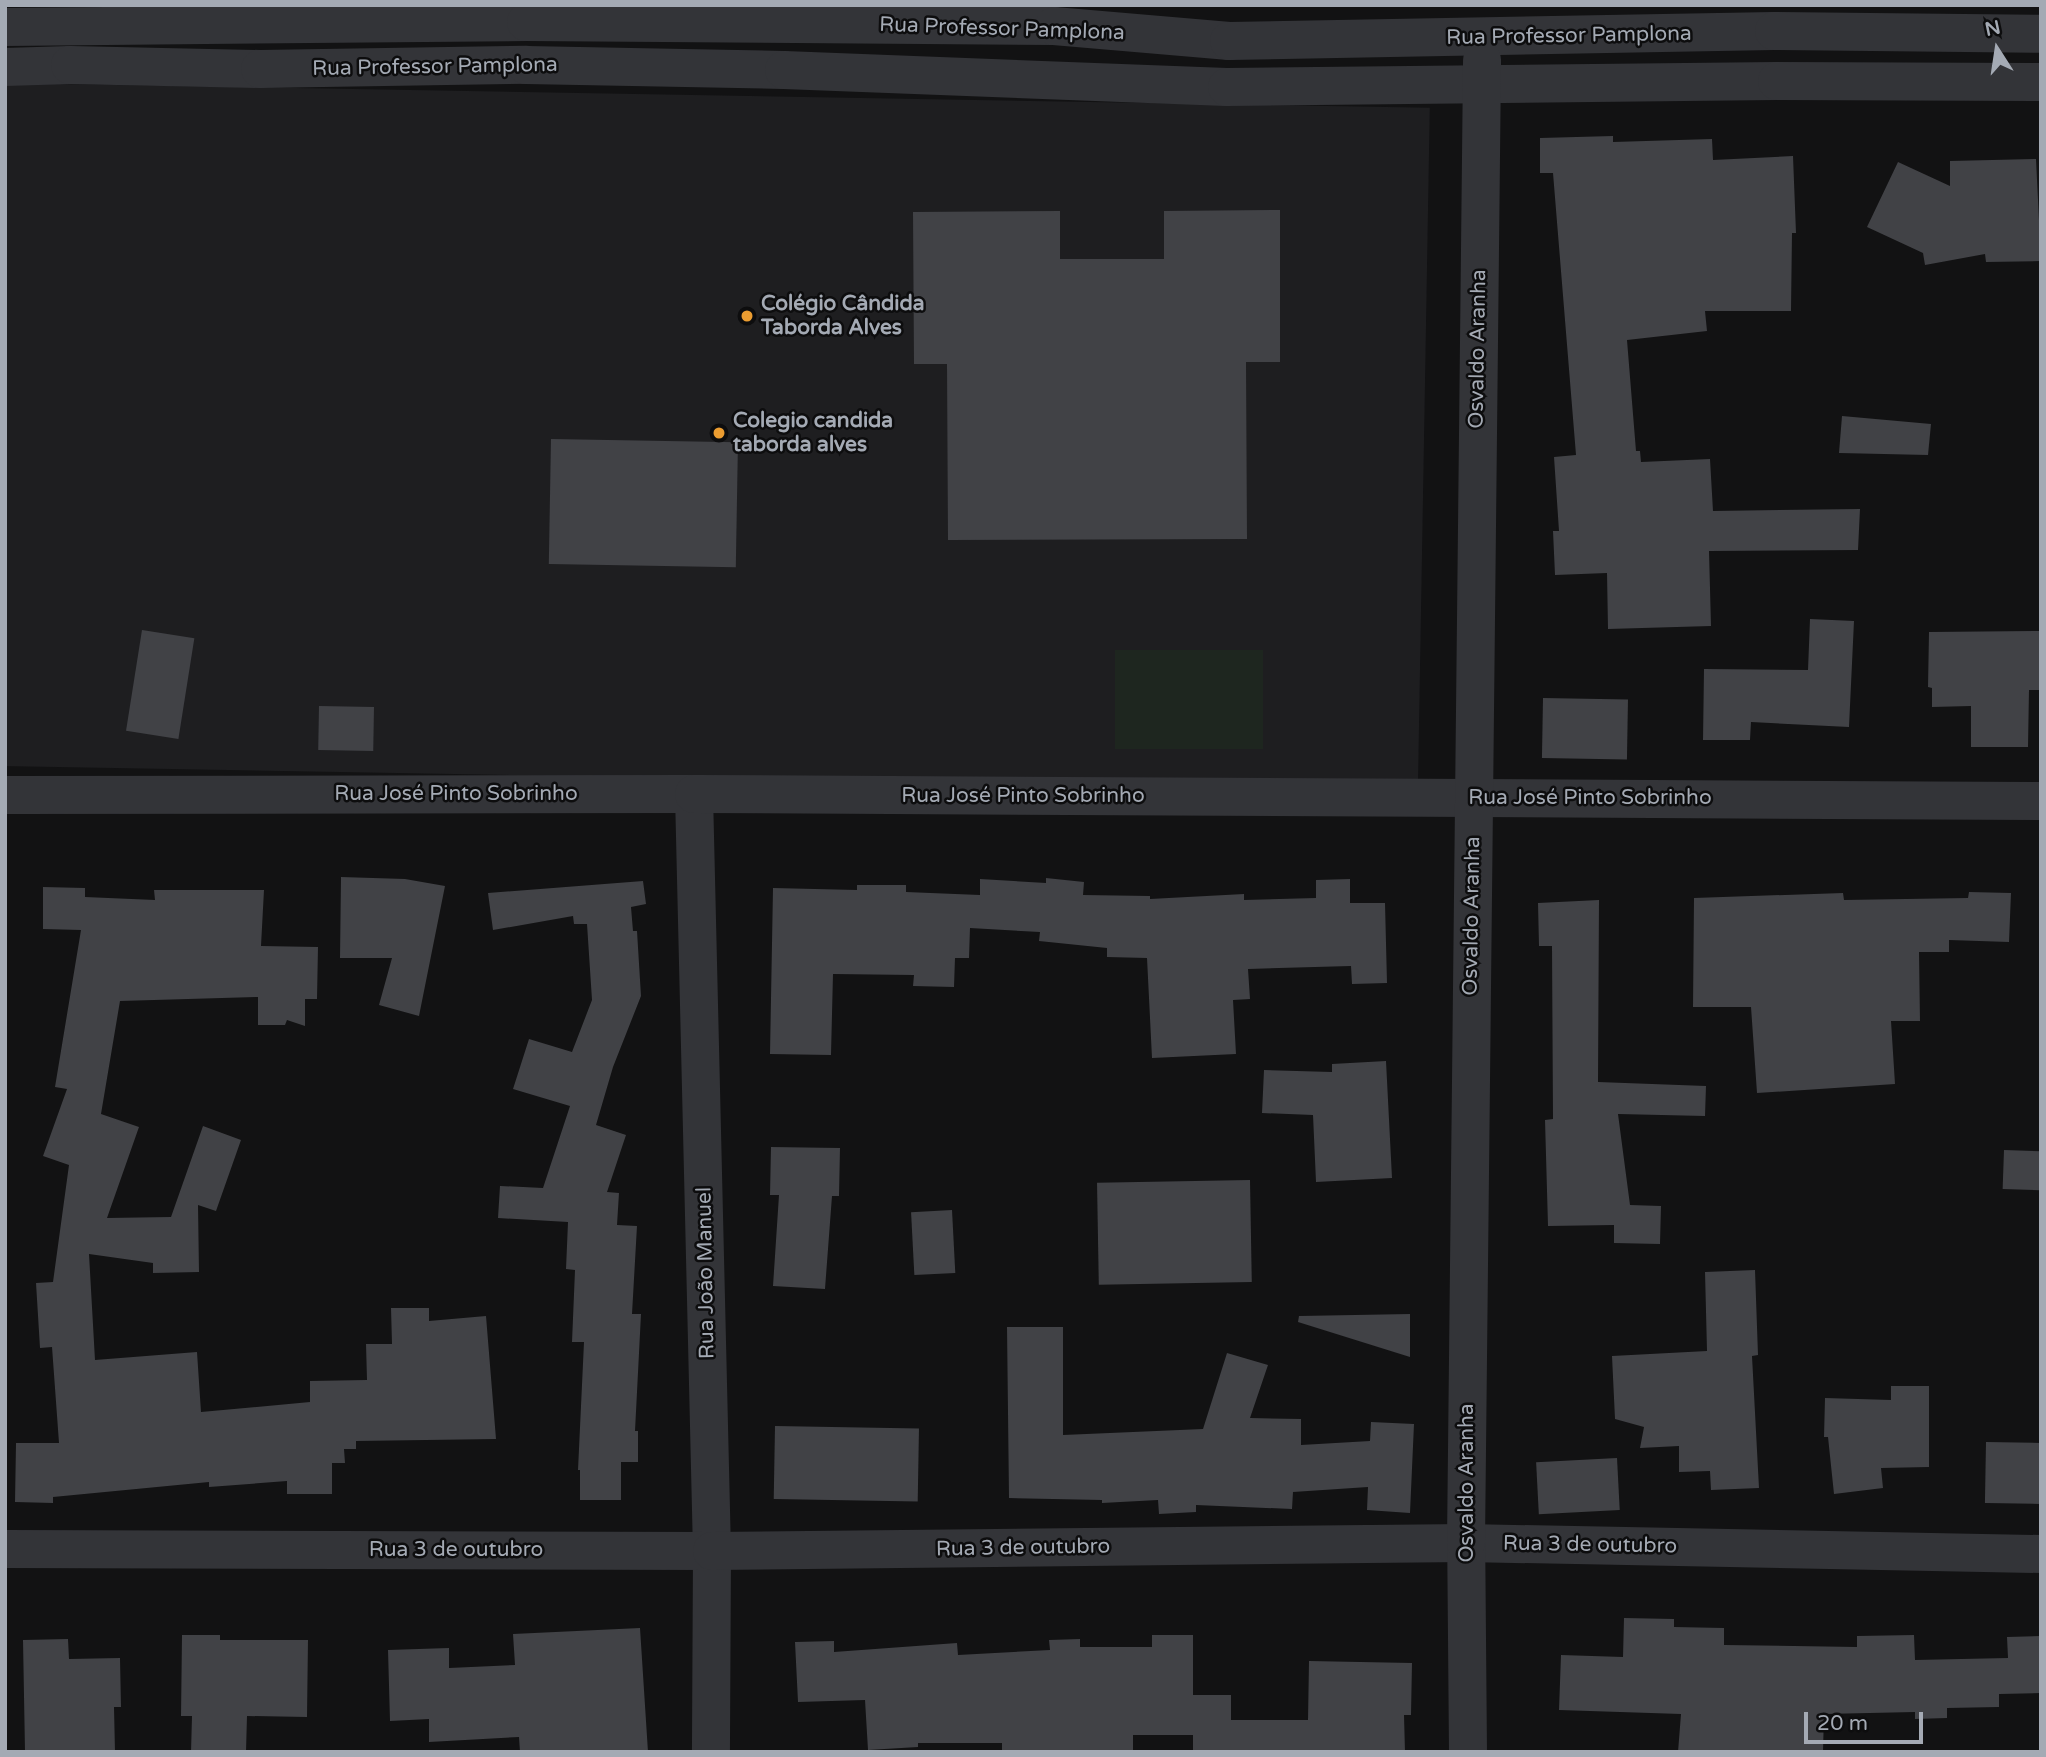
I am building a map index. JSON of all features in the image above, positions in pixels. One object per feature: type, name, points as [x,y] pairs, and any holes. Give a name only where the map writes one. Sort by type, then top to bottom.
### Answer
[{"type":"street","name":"Rua Professor Pamplona","points":[[5,27],[69,15],[1054,26],[1229,41],[1774,31],[2041,34]]},
{"type":"street","points":[[69,15],[71,65]]},
{"type":"street","points":[[526,22],[526,65]]},
{"type":"street","points":[[1774,31],[1777,80]]},
{"type":"street","name":"Osvaldo Aranha","points":[[1468,1752],[1466,1543],[1480,86],[1484,38]]},
{"type":"street","points":[[1227,87],[1229,41]]},
{"type":"street","name":"Rua Professor Pamplona","points":[[5,68],[71,65],[260,69],[526,65],[783,70],[1227,87],[1480,86],[1777,80],[2041,82]]},
{"type":"street","name":"Rua José Pinto Sobrinho","points":[[5,794],[694,794],[2041,801]]},
{"type":"street","name":"Rua João Manuel","points":[[694,794],[712,1551],[711,1752]]},
{"type":"street","name":"Rua 3 de outubro","points":[[5,1549],[712,1551],[1466,1543],[2041,1554]]},
{"type":"shaded area","name":"Colegio candida taborda alves","points":[[5,83],[1430,108],[1418,791],[5,766]]},
{"type":"shaded area","points":[[1115,650],[1263,650],[1263,749],[1115,749]]},
{"type":"building","points":[[1613,136],[1613,142],[1712,139],[1713,160],[1793,156],[1796,233],[1792,233],[1791,311],[1705,311],[1707,331],[1627,340],[1636,451],[1640,451],[1641,462],[1710,459],[1713,511],[1860,509],[1858,550],[1709,551],[1711,626],[1608,629],[1607,573],[1555,575],[1553,531],[1559,531],[1554,457],[1576,455],[1553,173],[1540,173],[1540,138]]},
{"type":"building","points":[[2036,159],[2041,261],[1986,262],[1985,254],[1925,265],[1923,253],[1867,227],[1898,162],[1950,186],[1950,161]]},
{"type":"building","points":[[1280,210],[1280,362],[1246,362],[1247,539],[948,540],[947,364],[914,364],[913,212],[1060,211],[1060,259],[1164,259],[1164,211]]},
{"type":"building","points":[[1842,416],[1931,424],[1928,455],[1839,453]]},
{"type":"building","points":[[551,439],[738,442],[736,567],[549,564]]},
{"type":"building","points":[[1810,619],[1854,621],[1849,727],[1751,722],[1750,740],[1703,740],[1704,669],[1808,670]]},
{"type":"building","points":[[142,630],[194,638],[178,739],[126,731]]},
{"type":"building","points":[[2041,631],[2041,690],[2029,690],[2028,747],[1971,747],[1971,706],[1932,707],[1932,688],[1928,687],[1929,632]]},
{"type":"building","points":[[1543,698],[1628,699],[1627,759],[1542,758]]},
{"type":"building","points":[[319,706],[374,707],[373,751],[318,750]]},
{"type":"building","points":[[341,877],[405,879],[445,886],[419,1016],[379,1005],[392,958],[340,958]]},
{"type":"building","points":[[1046,878],[1084,882],[1083,895],[1150,896],[1150,899],[1244,894],[1244,900],[1316,898],[1316,880],[1350,879],[1350,903],[1385,903],[1387,983],[1352,984],[1351,966],[1248,969],[1250,999],[1233,1000],[1236,1054],[1152,1058],[1147,958],[1107,957],[1107,948],[1039,941],[1040,932],[970,928],[969,958],[955,958],[954,987],[913,986],[914,975],[833,974],[831,1055],[770,1054],[773,888],[857,890],[857,885],[906,885],[906,892],[980,895],[980,879],[1046,883]]},
{"type":"building","points":[[643,881],[646,904],[631,907],[633,931],[637,931],[641,996],[613,1067],[596,1125],[626,1135],[607,1192],[619,1193],[617,1225],[637,1226],[632,1314],[641,1314],[635,1431],[638,1431],[638,1462],[621,1462],[621,1500],[580,1500],[578,1470],[584,1342],[572,1342],[575,1270],[566,1269],[568,1222],[498,1218],[500,1186],[543,1188],[570,1106],[513,1089],[529,1039],[572,1052],[592,1000],[587,924],[574,924],[573,916],[493,930],[488,893]]},
{"type":"building","points":[[43,887],[85,888],[85,897],[155,900],[154,890],[264,890],[261,946],[318,947],[317,999],[305,999],[305,1026],[287,1020],[285,1025],[258,1025],[258,997],[120,1001],[101,1114],[139,1127],[107,1218],[171,1217],[203,1126],[241,1140],[216,1211],[198,1205],[199,1272],[153,1273],[153,1263],[89,1254],[95,1360],[197,1352],[201,1412],[310,1402],[310,1381],[367,1380],[366,1344],[392,1344],[391,1308],[429,1308],[429,1321],[486,1316],[496,1439],[356,1441],[356,1449],[344,1449],[345,1463],[332,1463],[332,1494],[287,1494],[287,1481],[209,1487],[209,1482],[53,1497],[53,1503],[15,1502],[16,1443],[59,1443],[52,1347],[40,1348],[36,1283],[53,1282],[69,1165],[43,1156],[67,1089],[55,1087],[81,930],[43,929]]},
{"type":"building","points":[[1969,892],[2011,893],[2009,942],[1949,940],[1949,952],[1919,952],[1920,1021],[1891,1021],[1895,1084],[1757,1093],[1751,1007],[1693,1007],[1694,898],[1843,893],[1844,900],[1968,898]]},
{"type":"building","points":[[1599,900],[1598,1082],[1706,1086],[1705,1116],[1618,1114],[1630,1205],[1661,1206],[1660,1244],[1614,1243],[1614,1225],[1548,1226],[1545,1120],[1553,1119],[1552,946],[1539,946],[1538,903]]},
{"type":"building","points":[[1386,1061],[1392,1178],[1316,1182],[1313,1115],[1262,1113],[1264,1070],[1332,1072],[1332,1064]]},
{"type":"building","points":[[771,1147],[840,1148],[839,1196],[832,1196],[825,1289],[773,1286],[779,1195],[770,1195]]},
{"type":"building","points":[[2004,1150],[2041,1151],[2040,1190],[2003,1189]]},
{"type":"building","points":[[1250,1180],[1252,1282],[1099,1285],[1097,1183]]},
{"type":"building","points":[[952,1210],[955,1273],[914,1275],[911,1212]]},
{"type":"building","points":[[1755,1270],[1758,1355],[1752,1356],[1759,1488],[1711,1490],[1710,1471],[1679,1472],[1679,1446],[1640,1448],[1644,1427],[1615,1419],[1612,1356],[1707,1351],[1705,1272]]},
{"type":"building","points":[[1410,1314],[1410,1357],[1298,1322],[1299,1316]]},
{"type":"building","points":[[1007,1327],[1063,1327],[1063,1435],[1203,1429],[1227,1353],[1268,1365],[1250,1418],[1301,1419],[1301,1445],[1370,1441],[1371,1422],[1414,1424],[1410,1513],[1367,1510],[1368,1487],[1293,1492],[1292,1509],[1196,1505],[1196,1512],[1159,1514],[1158,1500],[1102,1503],[1102,1500],[1009,1498]]},
{"type":"building","points":[[1891,1386],[1929,1386],[1929,1467],[1881,1468],[1883,1488],[1834,1494],[1828,1437],[1824,1437],[1825,1398],[1891,1400]]},
{"type":"building","points":[[775,1426],[919,1429],[918,1502],[774,1499]]},
{"type":"building","points":[[1986,1442],[2041,1443],[2040,1504],[1985,1503]]},
{"type":"building","points":[[1617,1458],[1620,1510],[1539,1514],[1536,1462]]},
{"type":"building","points":[[1624,1618],[1674,1619],[1674,1627],[1724,1628],[1724,1645],[1857,1647],[1857,1636],[1914,1635],[1915,1660],[2008,1658],[2007,1637],[2041,1636],[2041,1693],[1999,1694],[1999,1707],[1947,1708],[1947,1718],[1915,1719],[1915,1712],[1824,1714],[1823,1752],[1678,1752],[1681,1714],[1559,1710],[1561,1655],[1623,1657]]},
{"type":"building","points":[[640,1628],[648,1752],[520,1752],[519,1737],[429,1742],[429,1719],[390,1721],[388,1650],[449,1648],[449,1668],[515,1665],[513,1634]]},
{"type":"building","points":[[182,1635],[220,1635],[220,1640],[308,1640],[307,1717],[247,1716],[246,1752],[191,1752],[192,1716],[181,1716]]},
{"type":"building","points":[[1152,1635],[1193,1635],[1193,1695],[1231,1695],[1231,1720],[1308,1720],[1309,1661],[1412,1663],[1411,1715],[1404,1715],[1405,1752],[1193,1752],[1193,1735],[1133,1735],[1133,1752],[1002,1752],[1002,1743],[918,1743],[918,1747],[868,1750],[865,1700],[798,1702],[795,1642],[834,1641],[834,1652],[957,1643],[958,1655],[1050,1650],[1049,1640],[1080,1639],[1080,1647],[1152,1647]]},
{"type":"building","points":[[68,1639],[69,1659],[120,1658],[121,1707],[114,1707],[115,1752],[25,1752],[23,1640]]},
{"type":"place","name":"Colégio Cândida Taborda Alves","points":[[747,316]]},
{"type":"place","name":"Colegio candida taborda alves","points":[[719,433]]}]
